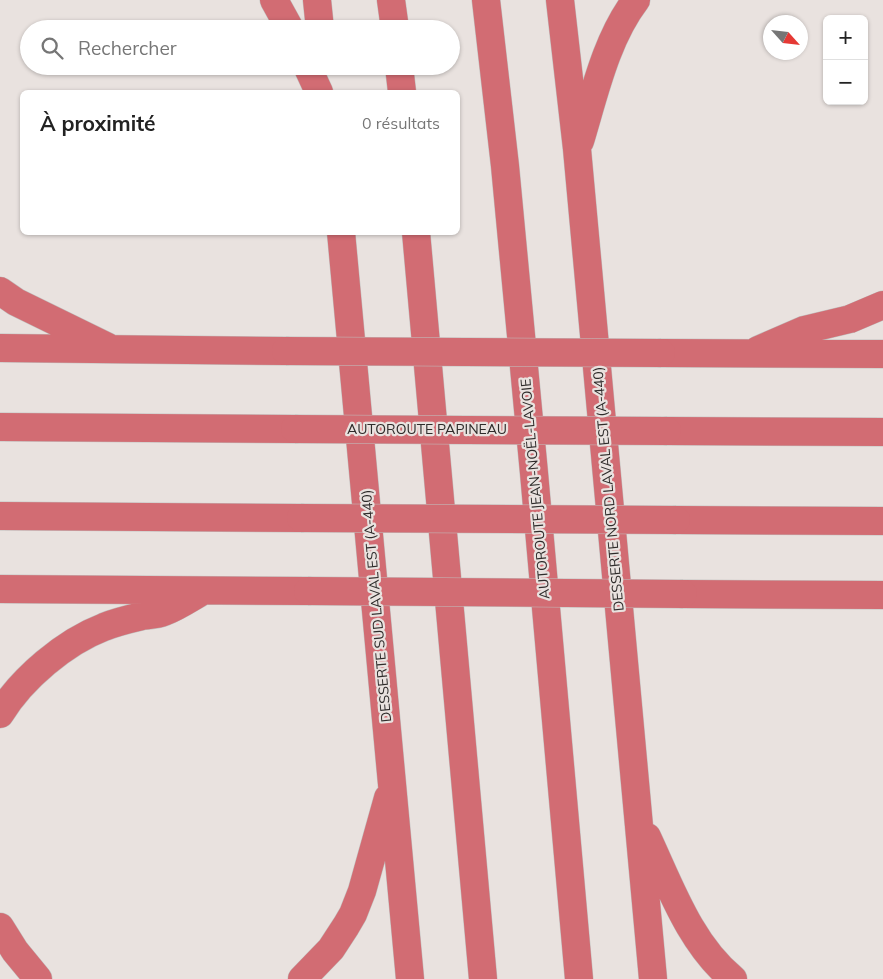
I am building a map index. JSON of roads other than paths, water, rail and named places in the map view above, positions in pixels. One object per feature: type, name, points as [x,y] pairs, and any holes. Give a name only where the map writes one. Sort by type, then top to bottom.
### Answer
[{"type":"highway","points":[[274,0],[285,20]]},
{"type":"highway","points":[[317,0],[319,20]]},
{"type":"highway","points":[[391,0],[394,20]]},
{"type":"highway","name":"AUTOROUTE JEAN-NOËL-LAVOIE","points":[[486,0],[500,114],[579,979]]},
{"type":"highway","name":"DESSERTE NORD LAVAL EST (A-440)","points":[[560,0],[577,149],[653,979]]},
{"type":"highway","points":[[577,149],[611,45],[636,0]]},
{"type":"highway","points":[[311,75],[318,90]]},
{"type":"highway","points":[[325,75],[328,90]]},
{"type":"highway","points":[[400,75],[402,90]]},
{"type":"highway","name":"DESSERTE SUD LAVAL EST (A-440)","points":[[341,235],[410,979]]},
{"type":"highway","points":[[416,235],[483,979]]},
{"type":"highway","points":[[0,292],[16,302],[114,350]]},
{"type":"highway","points":[[750,353],[804,330],[850,318],[883,305]]},
{"type":"highway","points":[[0,348],[661,354],[883,354]]},
{"type":"highway","name":"AUTOROUTE PAPINEAU","points":[[0,427],[883,432]]},
{"type":"highway","points":[[0,516],[883,521]]},
{"type":"highway","points":[[0,589],[883,595]]},
{"type":"highway","points":[[0,714],[11,698],[31,676],[79,639],[115,623],[163,613],[205,590]]},
{"type":"highway","points":[[833,595],[883,613]]},
{"type":"highway","points":[[302,979],[331,949],[353,914],[362,891],[392,782]]},
{"type":"highway","points":[[639,820],[682,914],[707,953],[733,979]]},
{"type":"highway","points":[[0,927],[15,951],[38,979]]}]
